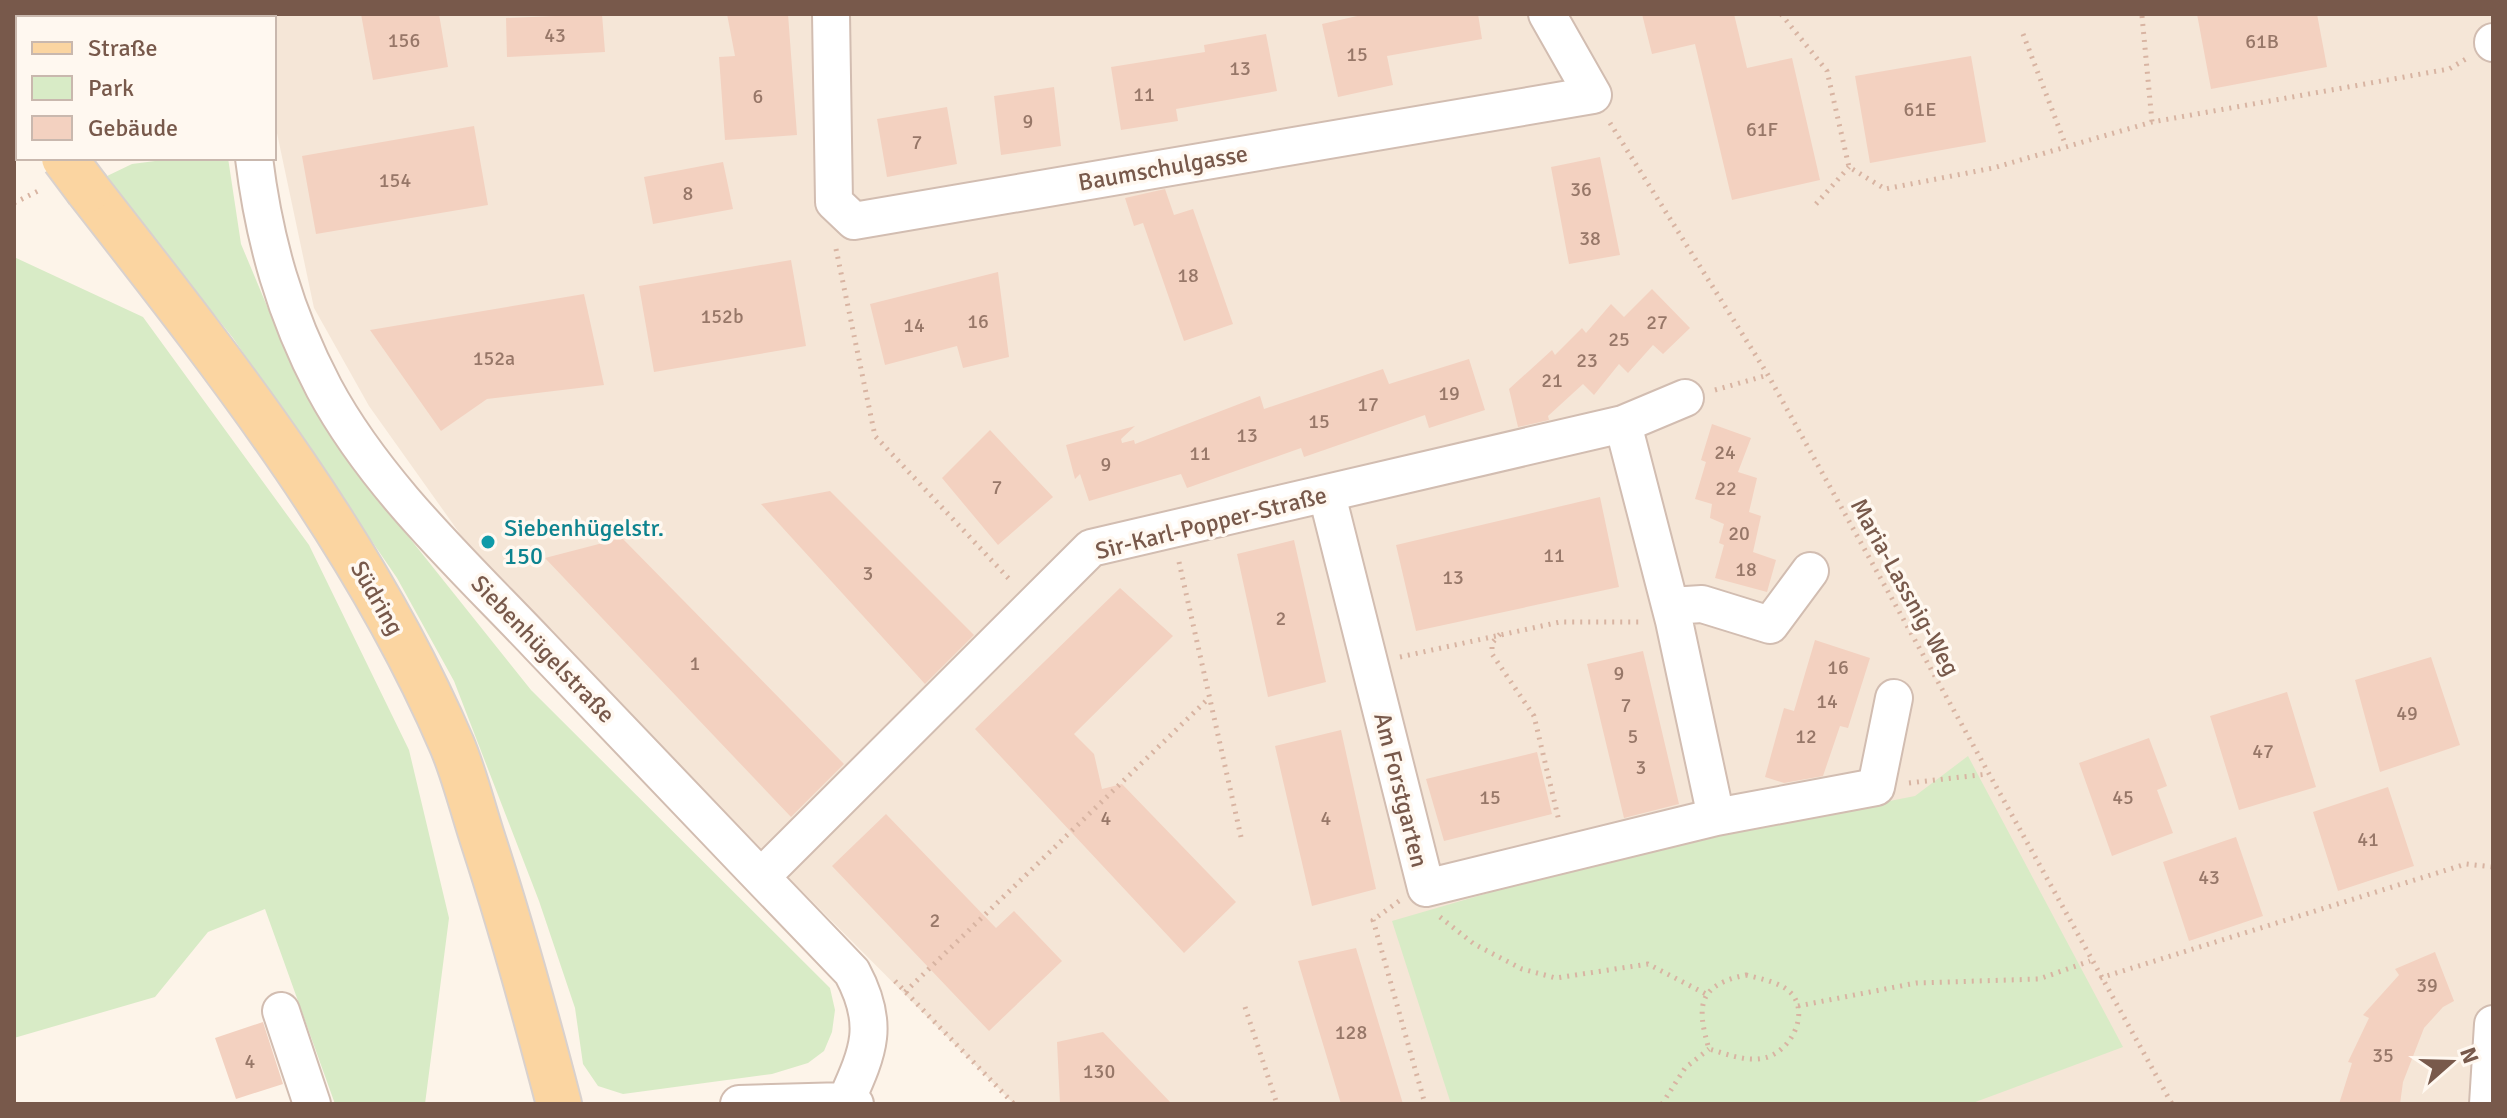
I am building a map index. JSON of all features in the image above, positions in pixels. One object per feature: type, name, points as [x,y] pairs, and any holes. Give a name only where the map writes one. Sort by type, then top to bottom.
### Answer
[{"type":"main road","name":"Südring","points":[[76,174],[201,334],[308,485],[392,620],[453,747],[522,962],[559,1104]]},
{"type":"street","points":[[831,14],[834,202],[854,221]]},
{"type":"street","points":[[1547,14],[1593,95]]},
{"type":"street","name":"Baumschulgasse","points":[[854,221],[1593,95]]},
{"type":"street","name":"Siebenhügelstraße","points":[[254,160],[261,221],[292,322],[326,391],[369,457],[472,574],[852,972],[867,1000],[871,1028],[850,1102],[739,1104]]},
{"type":"street","name":"Sir-Karl-Popper-Straße","points":[[761,877],[1091,548],[1623,424],[1685,398]]},
{"type":"street","points":[[1623,424],[1670,606],[1716,817]]},
{"type":"street","name":"Am Forstgarten","points":[[1327,495],[1426,888],[1716,817],[1876,787]]},
{"type":"street","points":[[1670,606],[1702,604],[1770,625],[1810,571]]},
{"type":"street","points":[[1876,787],[1894,698]]},
{"type":"street","points":[[281,1011],[312,1104]]},
{"type":"street","points":[[2488,1104],[2493,1024]]},
{"type":"path","points":[[1781,14],[1827,71],[1849,167],[1885,189],[1993,168],[2152,122],[2449,69],[2493,43]]},
{"type":"path","points":[[2142,16],[2152,122]]},
{"type":"path","points":[[2023,34],[2066,146]]},
{"type":"path","name":"Maria-Lassnig-Weg","points":[[1593,95],[1768,375],[2090,961],[2172,1104]]},
{"type":"path","points":[[1816,204],[1849,167]]},
{"type":"path","points":[[854,221],[834,237],[875,436],[1034,605]]},
{"type":"path","points":[[1685,398],[1768,375]]},
{"type":"path","points":[[1172,530],[1241,837]]},
{"type":"path","points":[[1370,664],[1560,622],[1634,625],[1670,606]]},
{"type":"path","points":[[1501,633],[1492,643],[1492,654],[1534,716],[1566,854]]},
{"type":"path","points":[[905,992],[1209,698]]},
{"type":"path","points":[[1876,787],[1988,774]]},
{"type":"path","points":[[2100,978],[2466,864],[2493,867]]},
{"type":"path","points":[[1425,1104],[1373,920],[1390,905],[1426,888],[1443,922],[1474,944],[1522,969],[1556,978],[1648,964],[1706,994]]},
{"type":"path","points":[[1798,1006],[1916,983],[2039,979],[2090,961]]},
{"type":"path","points":[[1746,975],[1770,981],[1791,993],[1798,1006],[1795,1031],[1783,1050],[1765,1058],[1738,1058],[1709,1049],[1701,1023],[1701,1005],[1706,994],[1723,980],[1746,975]]},
{"type":"path","points":[[1245,1007],[1277,1104]]},
{"type":"path","points":[[1662,1104],[1685,1068],[1709,1049]]},
{"type":"shaded area","points":[[20,14],[2493,14],[2493,1104],[1014,1104],[495,583],[369,406],[314,308],[276,128],[276,16]]},
{"type":"green space","points":[[163,160],[228,160],[241,244],[282,342],[392,516],[531,690],[830,988],[835,1010],[832,1032],[824,1051],[808,1063],[772,1074],[623,1094],[598,1086],[583,1064],[575,1008],[539,901],[454,681],[397,578],[233,338],[105,177],[132,164]]},
{"type":"green space","points":[[14,257],[143,317],[309,545],[409,750],[449,918],[425,1104],[335,1104],[265,909],[208,932],[155,997],[14,1038]]},
{"type":"green space","points":[[1968,756],[2123,1047],[1970,1104],[1451,1104],[1392,921],[1626,853],[1915,796]]},
{"type":"building","points":[[361,14],[439,14],[448,67],[373,80]]},
{"type":"building","points":[[602,14],[605,52],[507,57],[506,18]]},
{"type":"building","points":[[727,14],[788,14],[797,135],[725,140],[719,57],[735,56]]},
{"type":"building","points":[[1366,14],[1478,14],[1482,39],[1387,56],[1393,85],[1338,97],[1322,24]]},
{"type":"building","points":[[1642,14],[1734,14],[1747,68],[1792,58],[1820,180],[1732,200],[1695,44],[1652,54]]},
{"type":"building","points":[[2197,14],[2317,14],[2327,67],[2211,89]]},
{"type":"building","points":[[1266,34],[1277,91],[1176,109],[1178,121],[1121,130],[1111,67],[1205,52],[1204,45]]},
{"type":"building","points":[[1971,56],[1986,142],[1870,163],[1855,76]]},
{"type":"building","points":[[1054,87],[1061,146],[1001,155],[994,96]]},
{"type":"building","points":[[947,107],[957,164],[887,177],[877,119]]},
{"type":"building","points":[[474,126],[488,205],[316,234],[302,156]]},
{"type":"building","points":[[1600,157],[1620,255],[1569,264],[1551,167]]},
{"type":"building","points":[[723,162],[733,209],[653,224],[644,177]]},
{"type":"building","points":[[1165,189],[1174,215],[1193,209],[1233,324],[1184,341],[1143,223],[1134,226],[1125,198]]},
{"type":"building","points":[[791,260],[806,346],[654,372],[639,286]]},
{"type":"building","points":[[998,272],[1009,357],[963,368],[957,346],[885,365],[870,304]]},
{"type":"building","points":[[1652,289],[1690,328],[1663,354],[1653,345],[1628,373],[1619,364],[1594,395],[1583,384],[1548,416],[1549,420],[1518,427],[1509,389],[1552,350],[1555,355],[1582,328],[1586,333],[1611,304],[1624,317]]},
{"type":"building","points":[[584,294],[604,385],[487,399],[441,431],[370,330]]},
{"type":"building","points":[[1469,359],[1485,410],[1429,428],[1425,415],[1304,457],[1301,448],[1187,488],[1181,474],[1089,501],[1080,474],[1075,479],[1066,445],[1135,426],[1121,439],[1122,443],[1134,440],[1135,444],[1260,396],[1264,409],[1383,369],[1389,384]]},
{"type":"building","points":[[1712,424],[1751,438],[1738,472],[1757,478],[1749,512],[1761,516],[1753,552],[1776,560],[1767,592],[1715,578],[1724,545],[1719,543],[1724,524],[1710,518],[1712,504],[1695,499],[1706,462],[1701,460]]},
{"type":"building","points":[[990,430],[1053,497],[998,545],[942,478]]},
{"type":"building","points":[[830,491],[974,635],[925,684],[761,504]]},
{"type":"building","points":[[1600,497],[1619,587],[1416,631],[1396,545]]},
{"type":"building","points":[[622,538],[844,764],[791,817],[545,558]]},
{"type":"building","points":[[1294,540],[1326,682],[1268,697],[1237,554]]},
{"type":"building","points":[[1120,588],[1173,636],[1074,734],[1094,754],[1102,789],[1122,784],[1236,902],[1184,953],[975,729]]},
{"type":"building","points":[[1815,640],[1870,658],[1848,728],[1840,726],[1823,776],[1784,783],[1765,777],[1784,708],[1794,711]]},
{"type":"building","points":[[1643,651],[1679,804],[1624,818],[1587,664]]},
{"type":"building","points":[[2431,657],[2460,745],[2380,772],[2355,680]]},
{"type":"building","points":[[2287,692],[2316,787],[2239,810],[2210,716]]},
{"type":"building","points":[[1341,730],[1376,889],[1312,906],[1275,746]]},
{"type":"building","points":[[2149,738],[2167,786],[2157,790],[2173,833],[2112,856],[2079,763]]},
{"type":"building","points":[[1537,752],[1552,814],[1444,841],[1426,779]]},
{"type":"building","points":[[2388,787],[2414,866],[2338,891],[2313,812]]},
{"type":"building","points":[[886,814],[996,928],[1014,911],[1062,961],[989,1031],[832,866]]},
{"type":"building","points":[[2236,837],[2263,916],[2189,941],[2163,862]]},
{"type":"building","points":[[1356,948],[1403,1104],[1341,1104],[1298,961]]},
{"type":"building","points":[[2435,952],[2454,1001],[2443,1007],[2424,1028],[2403,1082],[2400,1104],[2339,1104],[2352,1063],[2348,1062],[2369,1018],[2363,1015],[2399,975],[2395,969]]},
{"type":"building","points":[[263,1022],[283,1084],[236,1099],[215,1038]]},
{"type":"building","points":[[1103,1032],[1172,1104],[1060,1104],[1057,1042]]},
{"type":"place","name":"Siebenhügelstr. 150","points":[[488,542]]}]
